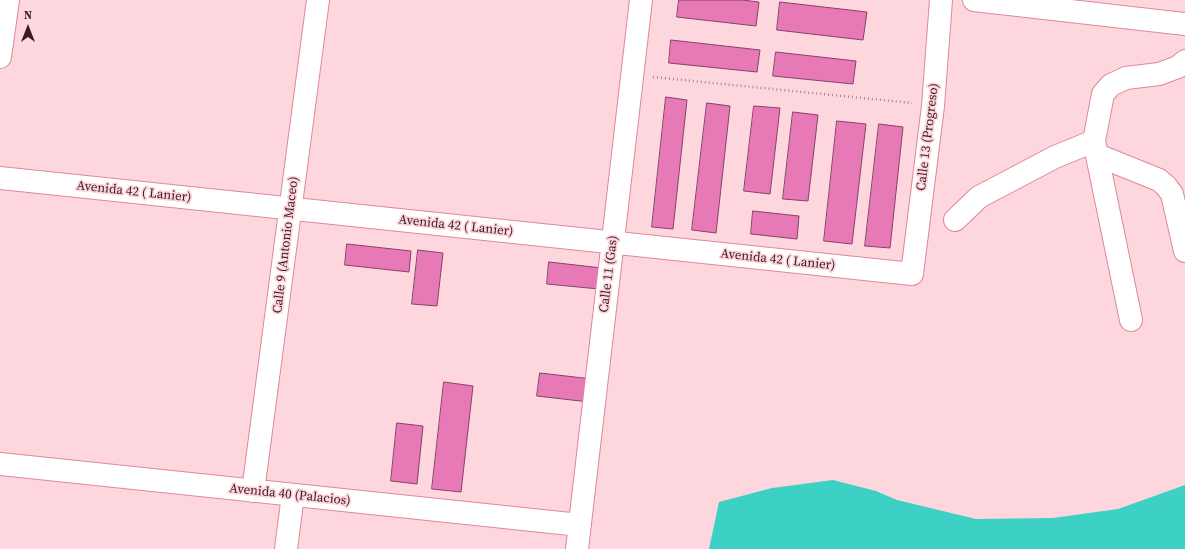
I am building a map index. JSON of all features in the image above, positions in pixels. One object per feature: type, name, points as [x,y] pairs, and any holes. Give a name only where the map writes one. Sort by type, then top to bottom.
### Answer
[{"type":"street","points":[[0,57],[8,0]]},
{"type":"street","name":"Calle 9 (Antonio Maceo)","points":[[254,491],[318,0]]},
{"type":"street","name":"Calle 11 (Gas)","points":[[577,549],[641,0]]},
{"type":"street","name":"Calle 13 (Progreso)","points":[[912,274],[932,106],[941,0]]},
{"type":"street","points":[[974,0],[1185,24]]},
{"type":"street","points":[[1131,320],[1096,148],[1103,94],[1111,85],[1126,78],[1159,74],[1178,67],[1185,61]]},
{"type":"street","points":[[955,220],[979,198],[1055,157],[1096,148],[1159,180],[1166,186],[1172,194],[1185,251]]},
{"type":"street","name":"Avenida 42 ( Lanier)","points":[[0,178],[912,274]]},
{"type":"street","name":"Avenida 40 (Palacios)","points":[[0,464],[580,525]]},
{"type":"street","points":[[286,549],[293,495]]},
{"type":"path","points":[[632,75],[932,106]]},
{"type":"water","points":[[833,480],[876,491],[897,500],[976,519],[1053,518],[1118,509],[1185,485],[1185,549],[709,549],[719,502],[772,488]]},
{"type":"building","points":[[679,0],[742,0],[759,2],[756,26],[677,17]]},
{"type":"building","points":[[780,2],[867,12],[863,40],[777,30]]},
{"type":"building","points":[[671,40],[760,50],[757,72],[669,63]]},
{"type":"building","points":[[776,52],[856,61],[853,84],[773,76]]},
{"type":"building","points":[[666,97],[687,100],[673,229],[652,227]]},
{"type":"building","points":[[707,103],[730,106],[716,233],[692,230]]},
{"type":"building","points":[[754,106],[780,108],[770,194],[744,191]]},
{"type":"building","points":[[793,112],[818,115],[808,201],[783,199]]},
{"type":"building","points":[[837,121],[866,124],[852,244],[824,241]]},
{"type":"building","points":[[879,124],[903,127],[890,248],[865,246]]},
{"type":"building","points":[[753,211],[799,216],[797,239],[751,234]]},
{"type":"building","points":[[347,244],[411,251],[409,272],[345,265]]},
{"type":"building","points":[[418,250],[443,253],[437,306],[412,304]]},
{"type":"building","points":[[549,262],[602,268],[599,289],[547,284]]},
{"type":"building","points":[[540,373],[592,379],[589,402],[537,396]]},
{"type":"building","points":[[444,382],[473,386],[461,492],[432,489]]},
{"type":"building","points":[[397,423],[423,426],[417,484],[391,481]]}]
